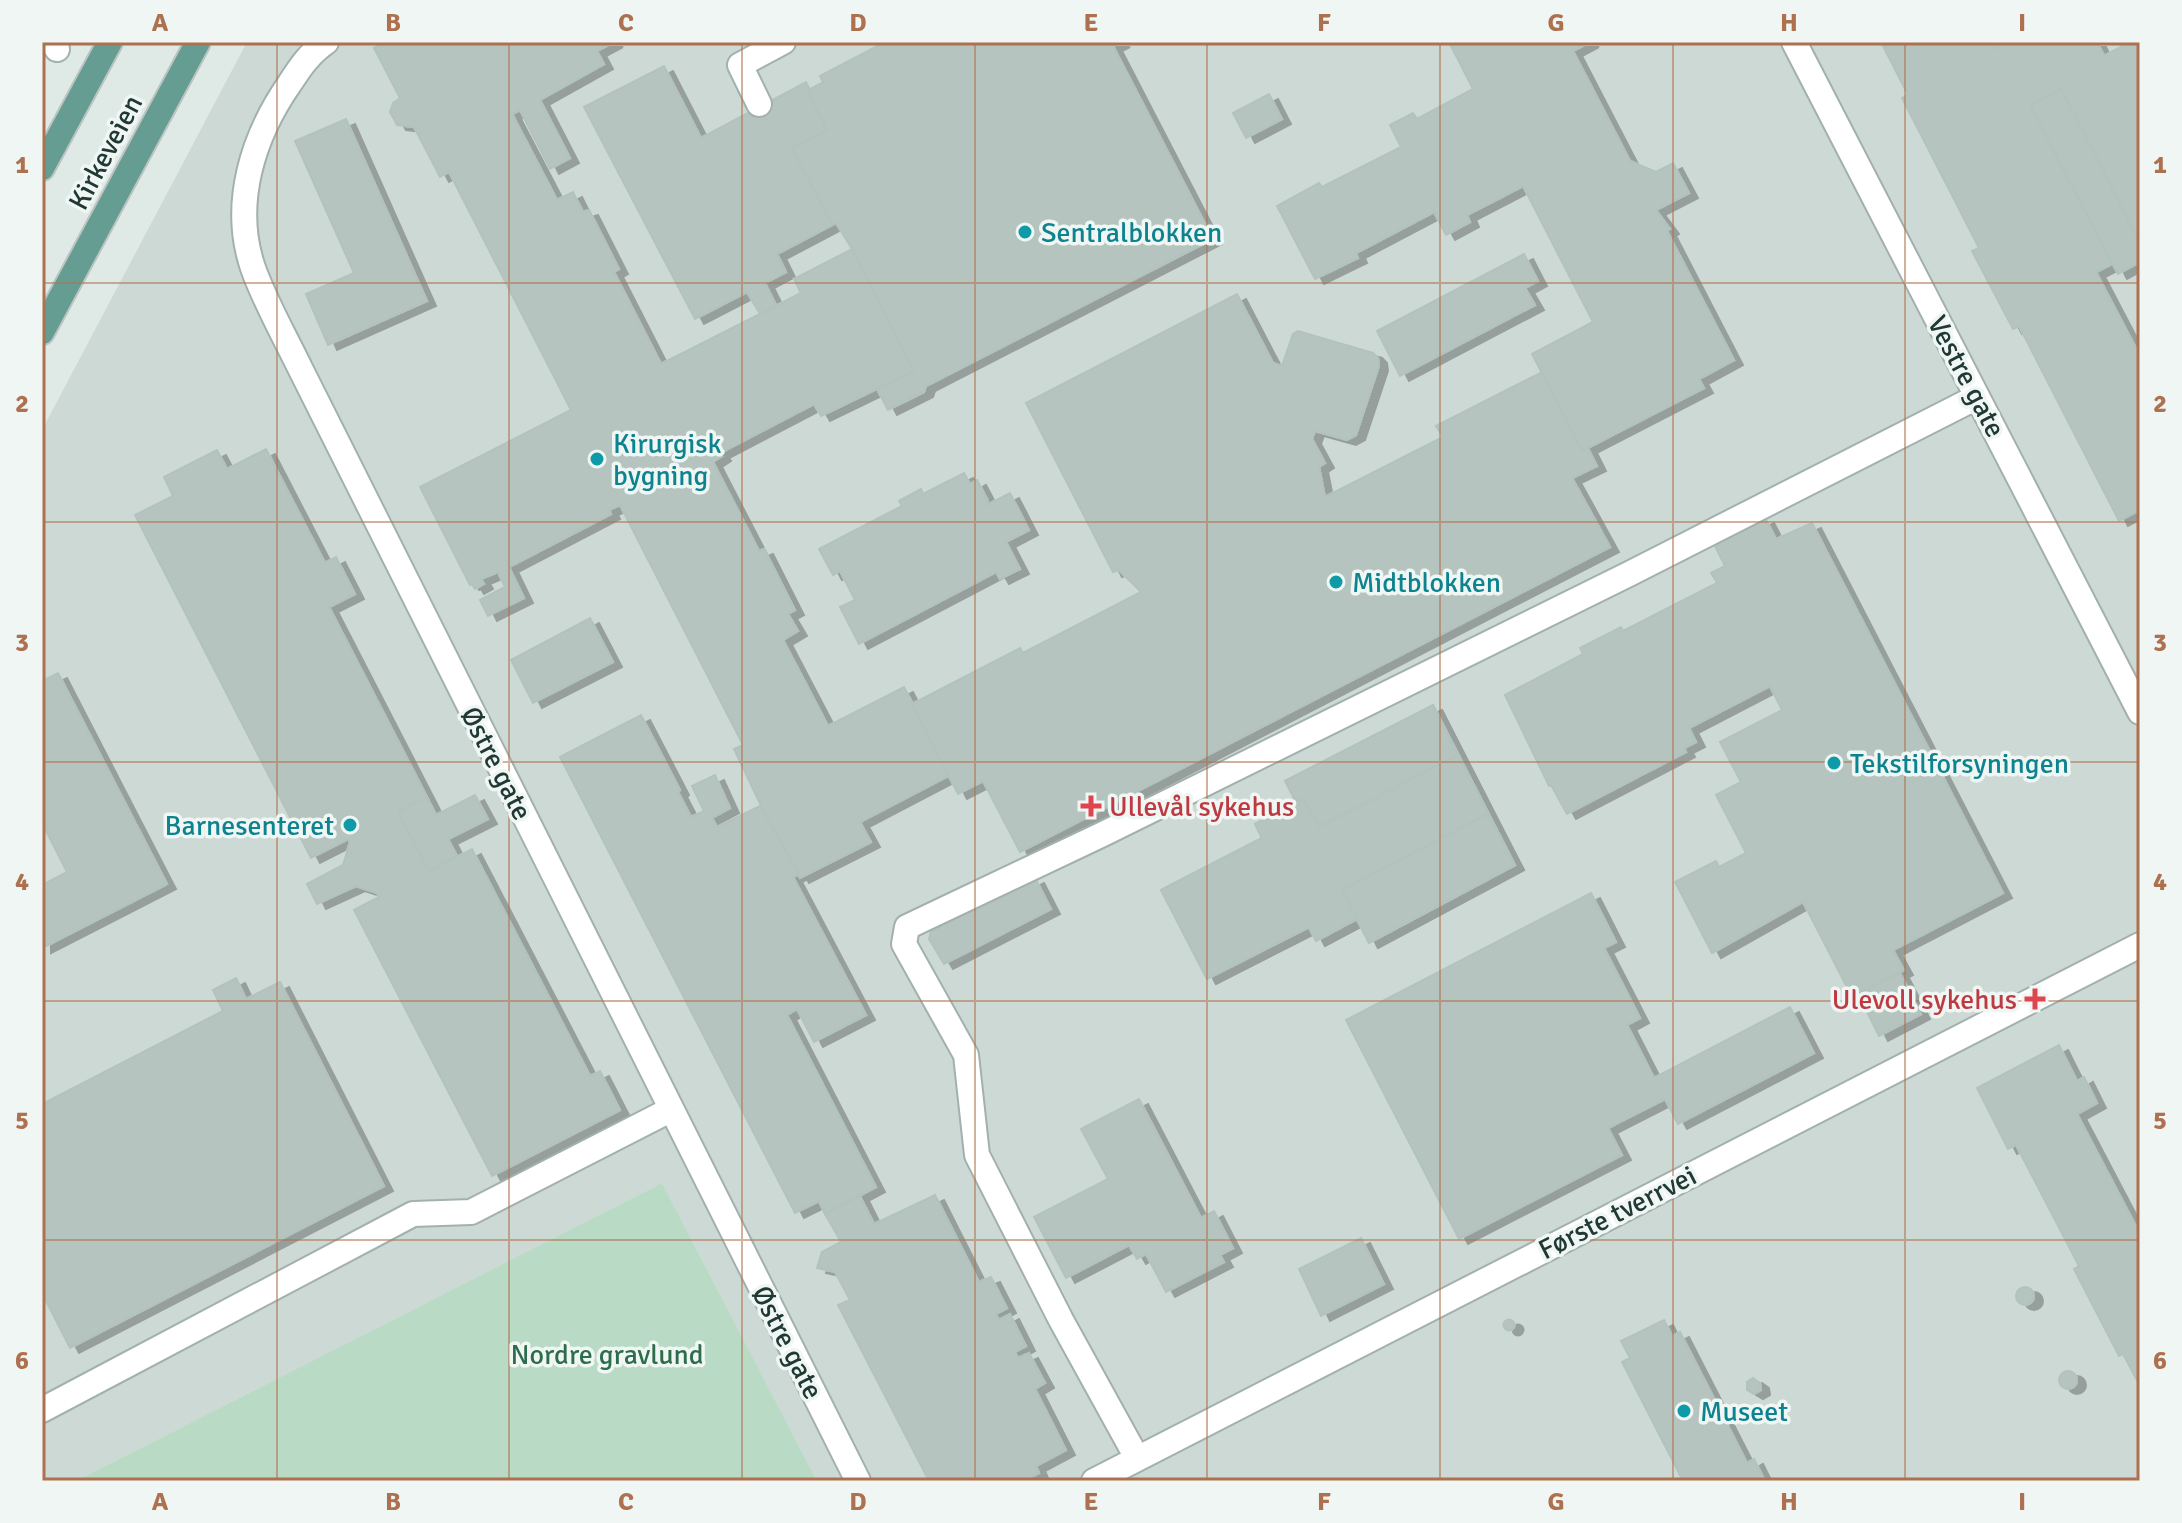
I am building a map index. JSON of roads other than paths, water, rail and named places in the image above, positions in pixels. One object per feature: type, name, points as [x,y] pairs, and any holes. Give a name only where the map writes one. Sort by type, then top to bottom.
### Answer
[{"type":"main road","name":"Kirkeveien","points":[[42,168],[110,42]]},
{"type":"main road","name":"Kirkeveien","points":[[42,332],[198,42]]},
{"type":"street","name":"Østre gate","points":[[326,42],[310,54],[271,110],[256,147],[245,187],[244,229],[253,268],[670,1110],[858,1481]]},
{"type":"street","points":[[759,104],[740,65],[783,42]]},
{"type":"street","name":"Vestre gate","points":[[1794,42],[2140,712]]},
{"type":"street","points":[[1137,1458],[1061,1320],[977,1155],[966,1055],[904,944],[907,927],[1103,834],[1600,588],[1977,397]]},
{"type":"street","name":"Første tverrvei","points":[[1094,1481],[2140,945]]},
{"type":"street","points":[[42,1410],[413,1214],[471,1212],[670,1110]]},
{"type":"place","name":"Sentralblokken","points":[[1025,232]]},
{"type":"place","name":"Kirurgisk bygning","points":[[597,459]]},
{"type":"place","name":"Midtblokken","points":[[1336,582]]},
{"type":"place","name":"Tekstilforsyningen","points":[[1834,763]]},
{"type":"place","name":"Ullevål sykehus","points":[[1091,806]]},
{"type":"place","name":"Barnesenteret","points":[[350,825]]},
{"type":"place","name":"Ulevoll sykehus","points":[[2035,999]]},
{"type":"place","name":"Museet","points":[[1684,1411]]},
{"type":"park label","name":"Nordre gravlund","points":[[607,1354]]}]
